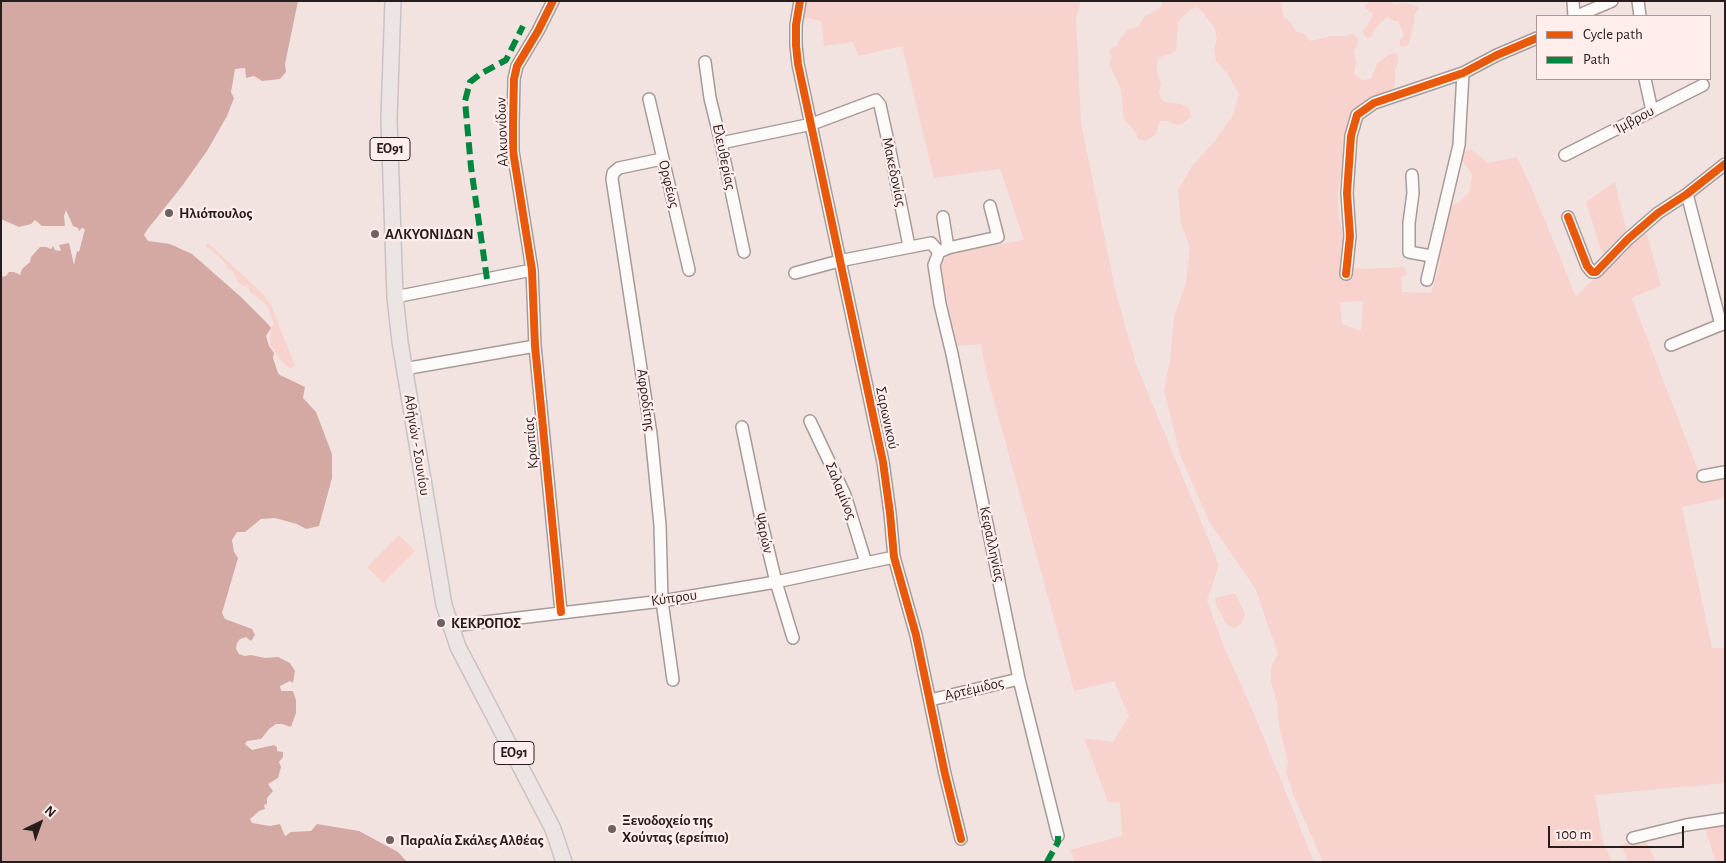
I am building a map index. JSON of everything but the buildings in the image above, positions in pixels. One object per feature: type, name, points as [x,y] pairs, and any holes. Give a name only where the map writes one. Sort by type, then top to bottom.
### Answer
[{"type":"main road","name":"Αθήνών - Σουνίου","points":[[393,1],[389,119],[395,297],[404,369],[440,582],[458,647],[553,829],[564,862]]},
{"type":"street","name":"Αλκυονίδων","points":[[532,270],[514,151],[514,79],[517,66],[553,1]]},
{"type":"street","name":"Σαρωνικού","points":[[800,1],[796,25],[798,64],[883,462],[894,557],[916,635],[945,774],[961,839]]},
{"type":"street","points":[[1573,1],[1576,15]]},
{"type":"street","points":[[1578,15],[1612,1]]},
{"type":"street","points":[[1638,1],[1640,15]]},
{"type":"street","points":[[1346,274],[1350,236],[1347,193],[1351,136],[1356,115],[1374,103],[1463,73],[1497,55],[1536,38]]},
{"type":"street","name":"Ελευθερίας","points":[[705,62],[710,98],[744,252]]},
{"type":"street","points":[[1426,280],[1458,145],[1463,73]]},
{"type":"street","points":[[1645,80],[1652,110]]},
{"type":"street","name":"Ίμβρου","points":[[1565,155],[1704,85]]},
{"type":"street","name":"Ορφέως","points":[[649,99],[689,270]]},
{"type":"street","name":"Μακεδονίας","points":[[812,124],[876,100],[880,105],[909,246]]},
{"type":"street","points":[[721,143],[812,124]]},
{"type":"street","name":"Αφροδίτης","points":[[662,159],[619,168],[614,172],[612,179],[651,434],[660,525],[662,601],[673,680]]},
{"type":"street","points":[[1568,217],[1586,266],[1592,272],[1596,272],[1628,239],[1658,213],[1687,194],[1725,164]]},
{"type":"street","points":[[1412,175],[1413,193],[1409,223],[1409,252],[1431,256]]},
{"type":"street","points":[[1671,345],[1723,324],[1687,194]]},
{"type":"street","points":[[795,273],[839,261],[930,242],[944,250],[998,237],[990,206]]},
{"type":"street","name":"Κεφαλληνίας","points":[[943,217],[944,250],[934,265],[940,304],[1019,678],[1058,836]]},
{"type":"street","points":[[395,297],[532,270]]},
{"type":"street","name":"Κρωπίας","points":[[532,270],[535,346],[561,612]]},
{"type":"street","points":[[404,369],[535,346]]},
{"type":"street","name":"Σαλαμίνος","points":[[810,421],[845,495],[866,562]]},
{"type":"street","name":"Ψαρών","points":[[742,427],[776,582],[793,638]]},
{"type":"street","points":[[1703,476],[1725,472]]},
{"type":"street","name":"Κύπρου","points":[[451,626],[662,601],[776,582],[894,557]]},
{"type":"street","name":"Αρτέμιδος","points":[[930,700],[1019,678]]},
{"type":"street","points":[[1632,838],[1686,825],[1725,820]]},
{"type":"shaded area","points":[[1,1],[298,1],[285,64],[286,72],[280,79],[262,81],[254,76],[246,78],[245,68],[235,69],[231,92],[234,98],[227,116],[207,151],[144,235],[148,241],[170,244],[192,254],[241,297],[267,323],[271,328],[266,336],[269,346],[274,353],[273,358],[278,373],[305,387],[303,398],[316,412],[332,454],[332,478],[319,526],[306,529],[297,524],[275,518],[261,519],[245,532],[237,532],[232,540],[234,552],[238,558],[222,613],[225,619],[252,629],[255,635],[251,641],[246,637],[240,639],[236,649],[239,654],[245,656],[278,657],[290,663],[295,671],[293,683],[290,681],[280,686],[281,691],[293,691],[296,700],[296,713],[291,727],[276,724],[261,739],[247,741],[245,744],[252,750],[274,745],[277,747],[277,751],[283,752],[283,757],[279,762],[281,767],[278,778],[268,784],[273,791],[267,798],[267,804],[264,805],[265,809],[259,811],[250,819],[252,823],[270,826],[280,824],[285,836],[291,832],[311,831],[317,824],[359,831],[398,852],[407,862],[1,862],[1,277],[6,276],[9,272],[20,275],[22,269],[30,262],[31,257],[40,247],[51,249],[53,246],[55,250],[59,251],[61,250],[59,245],[69,243],[74,265],[85,229],[82,228],[79,231],[78,228],[73,226],[66,210],[64,216],[65,226],[42,226],[35,220],[31,224],[19,227],[1,219]]},
{"type":"shaded area","points":[[806,1],[1081,1],[1076,18],[1081,123],[1116,293],[1136,364],[1219,565],[1207,600],[1222,642],[1255,716],[1314,862],[1075,862],[1070,850],[1122,836],[1120,803],[1108,802],[1084,738],[1113,742],[1129,716],[1114,681],[1074,691],[986,372],[981,344],[957,346],[940,267],[943,260],[952,253],[1024,240],[1000,169],[934,178],[902,46],[858,56],[853,42],[824,46],[821,21],[803,17]]},
{"type":"shaded area","points":[[1163,1],[1281,1],[1283,16],[1296,31],[1304,34],[1311,41],[1350,34],[1358,38],[1354,52],[1356,61],[1354,74],[1362,80],[1371,79],[1377,64],[1388,55],[1398,54],[1398,62],[1395,69],[1395,85],[1384,95],[1378,95],[1377,98],[1372,99],[1345,147],[1338,194],[1338,212],[1344,243],[1341,267],[1365,269],[1404,267],[1407,274],[1402,277],[1402,292],[1431,293],[1441,260],[1435,256],[1448,207],[1460,202],[1470,191],[1472,174],[1461,159],[1462,152],[1472,150],[1488,163],[1517,157],[1533,191],[1576,297],[1587,285],[1607,269],[1586,202],[1615,182],[1629,242],[1645,227],[1661,286],[1632,299],[1701,478],[1725,474],[1725,498],[1682,507],[1712,648],[1725,648],[1725,783],[1595,795],[1603,842],[1612,862],[1323,862],[1293,794],[1286,771],[1288,762],[1279,726],[1277,702],[1271,682],[1271,667],[1278,654],[1255,588],[1210,523],[1180,455],[1164,390],[1170,361],[1174,317],[1186,283],[1190,247],[1181,224],[1178,190],[1192,166],[1215,141],[1233,115],[1239,94],[1227,73],[1216,61],[1214,48],[1217,39],[1214,27],[1201,10],[1196,7],[1190,9],[1178,22],[1176,51],[1160,57],[1157,62],[1157,70],[1161,85],[1159,91],[1161,99],[1165,102],[1181,104],[1189,109],[1191,117],[1182,124],[1177,125],[1160,121],[1156,134],[1145,141],[1138,139],[1136,133],[1124,119],[1121,90],[1109,63],[1112,58],[1110,49],[1118,45],[1121,37],[1128,30],[1139,26],[1144,17],[1160,8]],"holes":[[[1363,301],[1361,331],[1342,324],[1340,302]]]},
{"type":"shaded area","points":[[1391,1],[1397,5],[1402,3],[1419,8],[1414,15],[1409,44],[1404,47],[1400,46],[1400,41],[1404,35],[1398,21],[1387,17],[1376,27],[1372,36],[1368,38],[1364,35],[1363,31],[1373,14],[1365,8],[1365,5],[1369,2]]},
{"type":"shaded area","points":[[208,243],[263,294],[271,305],[295,366],[289,368],[280,360],[270,344],[271,328],[274,324],[267,305],[250,292],[248,285],[243,286],[238,282],[233,271],[206,246]]},
{"type":"shaded area","points":[[399,535],[415,551],[383,583],[367,567]]},
{"type":"shaded area","points":[[1234,593],[1245,614],[1241,624],[1234,628],[1227,625],[1217,607],[1215,598]]},
{"type":"shaded area","points":[[1725,824],[1725,862],[1716,862],[1704,826]]},
{"type":"shaded area","points":[[1644,838],[1656,862],[1628,862],[1622,845]]},
{"type":"marked path","points":[[487,279],[471,167],[465,101],[470,82],[506,60],[523,26]]},
{"type":"marked path","points":[[1047,862],[1058,842],[1058,836]]},
{"type":"cycle path","points":[[553,1],[517,66],[514,79],[513,151],[532,270],[535,346],[561,612]]},
{"type":"cycle path","points":[[800,1],[796,25],[798,64],[883,462],[894,557],[916,635],[945,774],[961,839]]},
{"type":"cycle path","points":[[1346,274],[1350,236],[1347,193],[1351,136],[1357,115],[1374,103],[1463,73],[1497,55],[1536,38]]},
{"type":"cycle path","points":[[1568,217],[1587,266],[1592,272],[1596,272],[1628,239],[1658,213],[1687,194],[1725,164]]},
{"type":"place","name":"Ηλιόπουλος","points":[[169,213]]},
{"type":"place","name":"ΑΛΚΥΟΝΙΔΩΝ","points":[[375,234]]},
{"type":"place","name":"ΚΕΚΡΟΠΟΣ","points":[[441,623]]},
{"type":"place","name":"Ξενοδοχείο της Χούντας (ερείπιο)","points":[[612,829]]},
{"type":"place","name":"Παραλία Σκάλες Αλθέας","points":[[390,840]]}]
